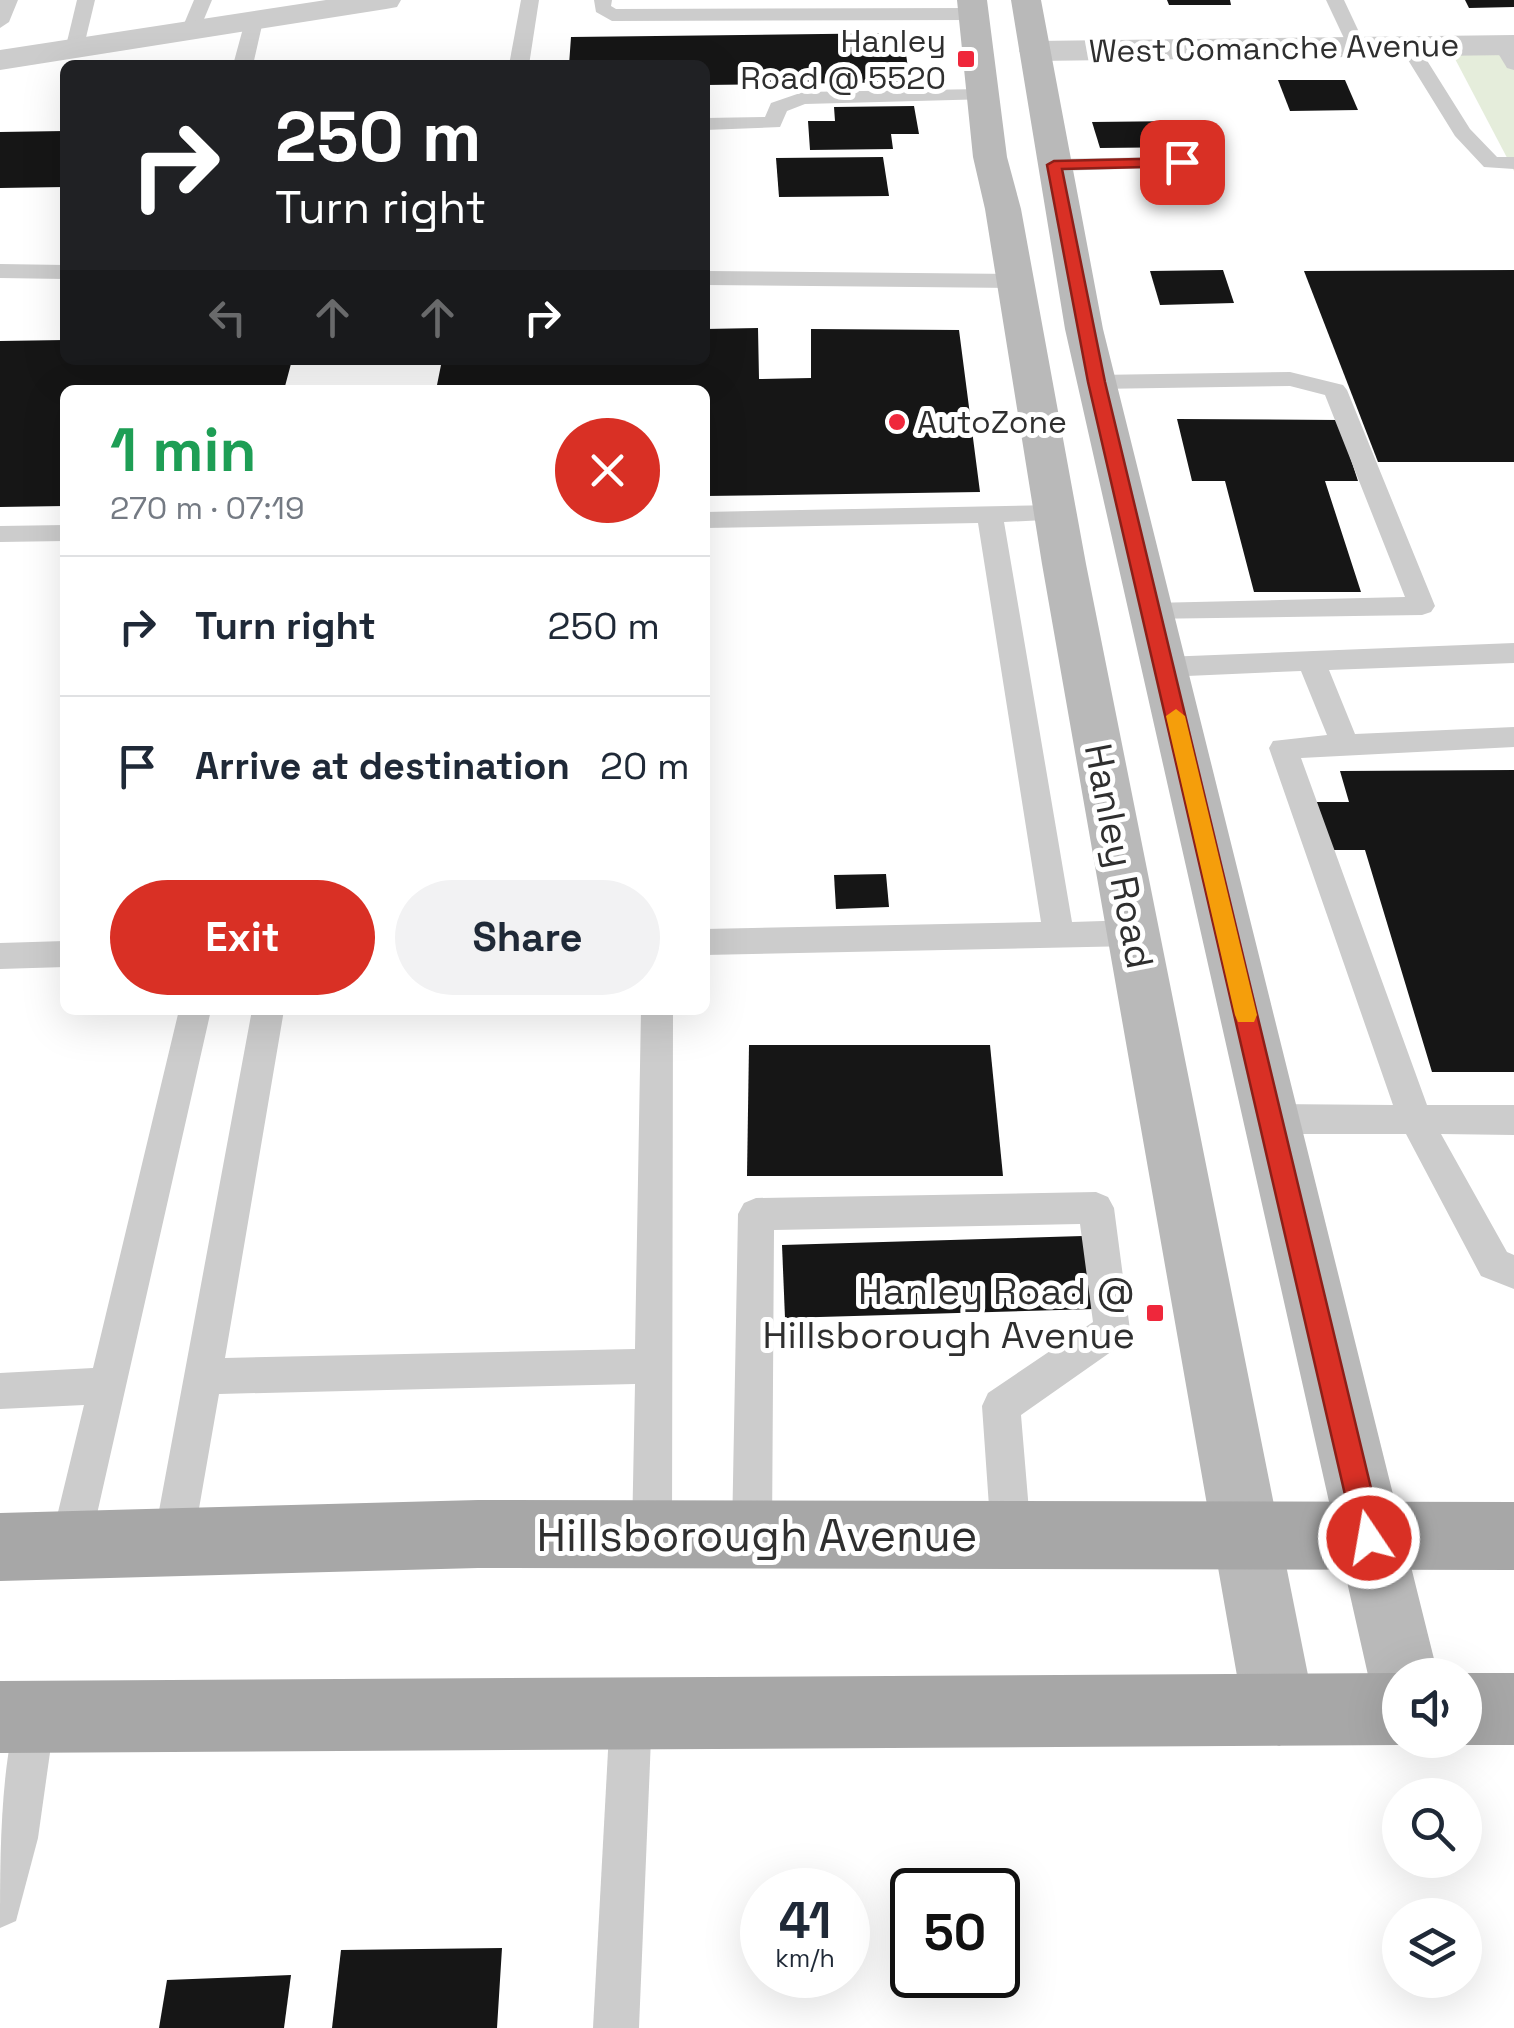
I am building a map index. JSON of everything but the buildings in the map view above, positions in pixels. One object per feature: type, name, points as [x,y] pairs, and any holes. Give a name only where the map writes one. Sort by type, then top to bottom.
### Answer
[{"type":"main road","points":[[1026,0],[1096,382],[1400,1658]]},
{"type":"main road","name":"Hanley Road","points":[[973,7],[990,156],[1280,1710]]},
{"type":"main road","points":[[1055,513],[1127,512]]},
{"type":"main road","points":[[1084,670],[1164,666]]},
{"type":"main road","name":"Hillsborough Avenue","points":[[0,1547],[478,1534],[1514,1536]]},
{"type":"main road","points":[[1482,1709],[1514,1709]]},
{"type":"main road","points":[[17,1717],[1382,1710]]},
{"type":"street","points":[[0,60],[386,0]]},
{"type":"street","name":"West Comanche Avenue","points":[[1035,51],[1408,46],[1510,52]]},
{"type":"lane","points":[[0,22],[10,0]]},
{"type":"lane","points":[[74,50],[86,0]]},
{"type":"lane","points":[[190,31],[204,0]]},
{"type":"lane","points":[[519,60],[530,0]]},
{"type":"lane","points":[[603,0],[602,8],[612,14],[973,7]]},
{"type":"lane","points":[[1334,0],[1357,46]]},
{"type":"lane","points":[[244,60],[254,21]]},
{"type":"lane","points":[[1408,46],[1462,132],[1491,163],[1514,163]]},
{"type":"lane","points":[[710,124],[773,123],[778,107],[804,98],[983,95]]},
{"type":"lane","points":[[1054,165],[1215,162]]},
{"type":"lane","points":[[0,271],[60,272]]},
{"type":"lane","points":[[710,278],[1015,281]]},
{"type":"lane","points":[[1096,382],[1290,379],[1335,390],[1422,606],[1150,612]]},
{"type":"lane","points":[[710,520],[1055,513]]},
{"type":"lane","points":[[990,515],[1059,934]]},
{"type":"lane","points":[[0,534],[60,533]]},
{"type":"lane","points":[[1164,666],[1514,653]]},
{"type":"lane","points":[[1311,661],[1344,745]]},
{"type":"lane","points":[[1514,737],[1283,748],[1415,1119],[1494,1264],[1514,1272]]},
{"type":"lane","points":[[710,942],[1134,933]]},
{"type":"lane","points":[[0,956],[60,954]]},
{"type":"lane","points":[[70,1545],[194,1015]]},
{"type":"lane","points":[[173,1543],[267,1015]]},
{"type":"lane","points":[[652,1535],[657,1015]]},
{"type":"lane","points":[[1270,1120],[1514,1120]]},
{"type":"lane","points":[[752,1535],[756,1214],[1096,1208],[1112,1330],[1001,1406],[1012,1535]]},
{"type":"lane","points":[[203,1376],[654,1366]]},
{"type":"lane","points":[[0,1392],[109,1385]]},
{"type":"lane","points":[[616,2028],[632,1714]]},
{"type":"lane","points":[[0,1906],[16,1838],[17,1717]]},
{"type":"green space","points":[[1453,55],[1514,55],[1514,171]]},
{"type":"slow traffic","points":[[1176,716],[1246,1015]]},
{"type":"place","name":"Hanley Road @ 5520","points":[[966,59]]},
{"type":"place","name":"AutoZone","points":[[897,422]]},
{"type":"place","name":"Hanley Road @ Hillsborough Avenue","points":[[1155,1313]]},
{"type":"route","points":[[1182,162],[1054,165],[1096,382],[1369,1538]]}]
